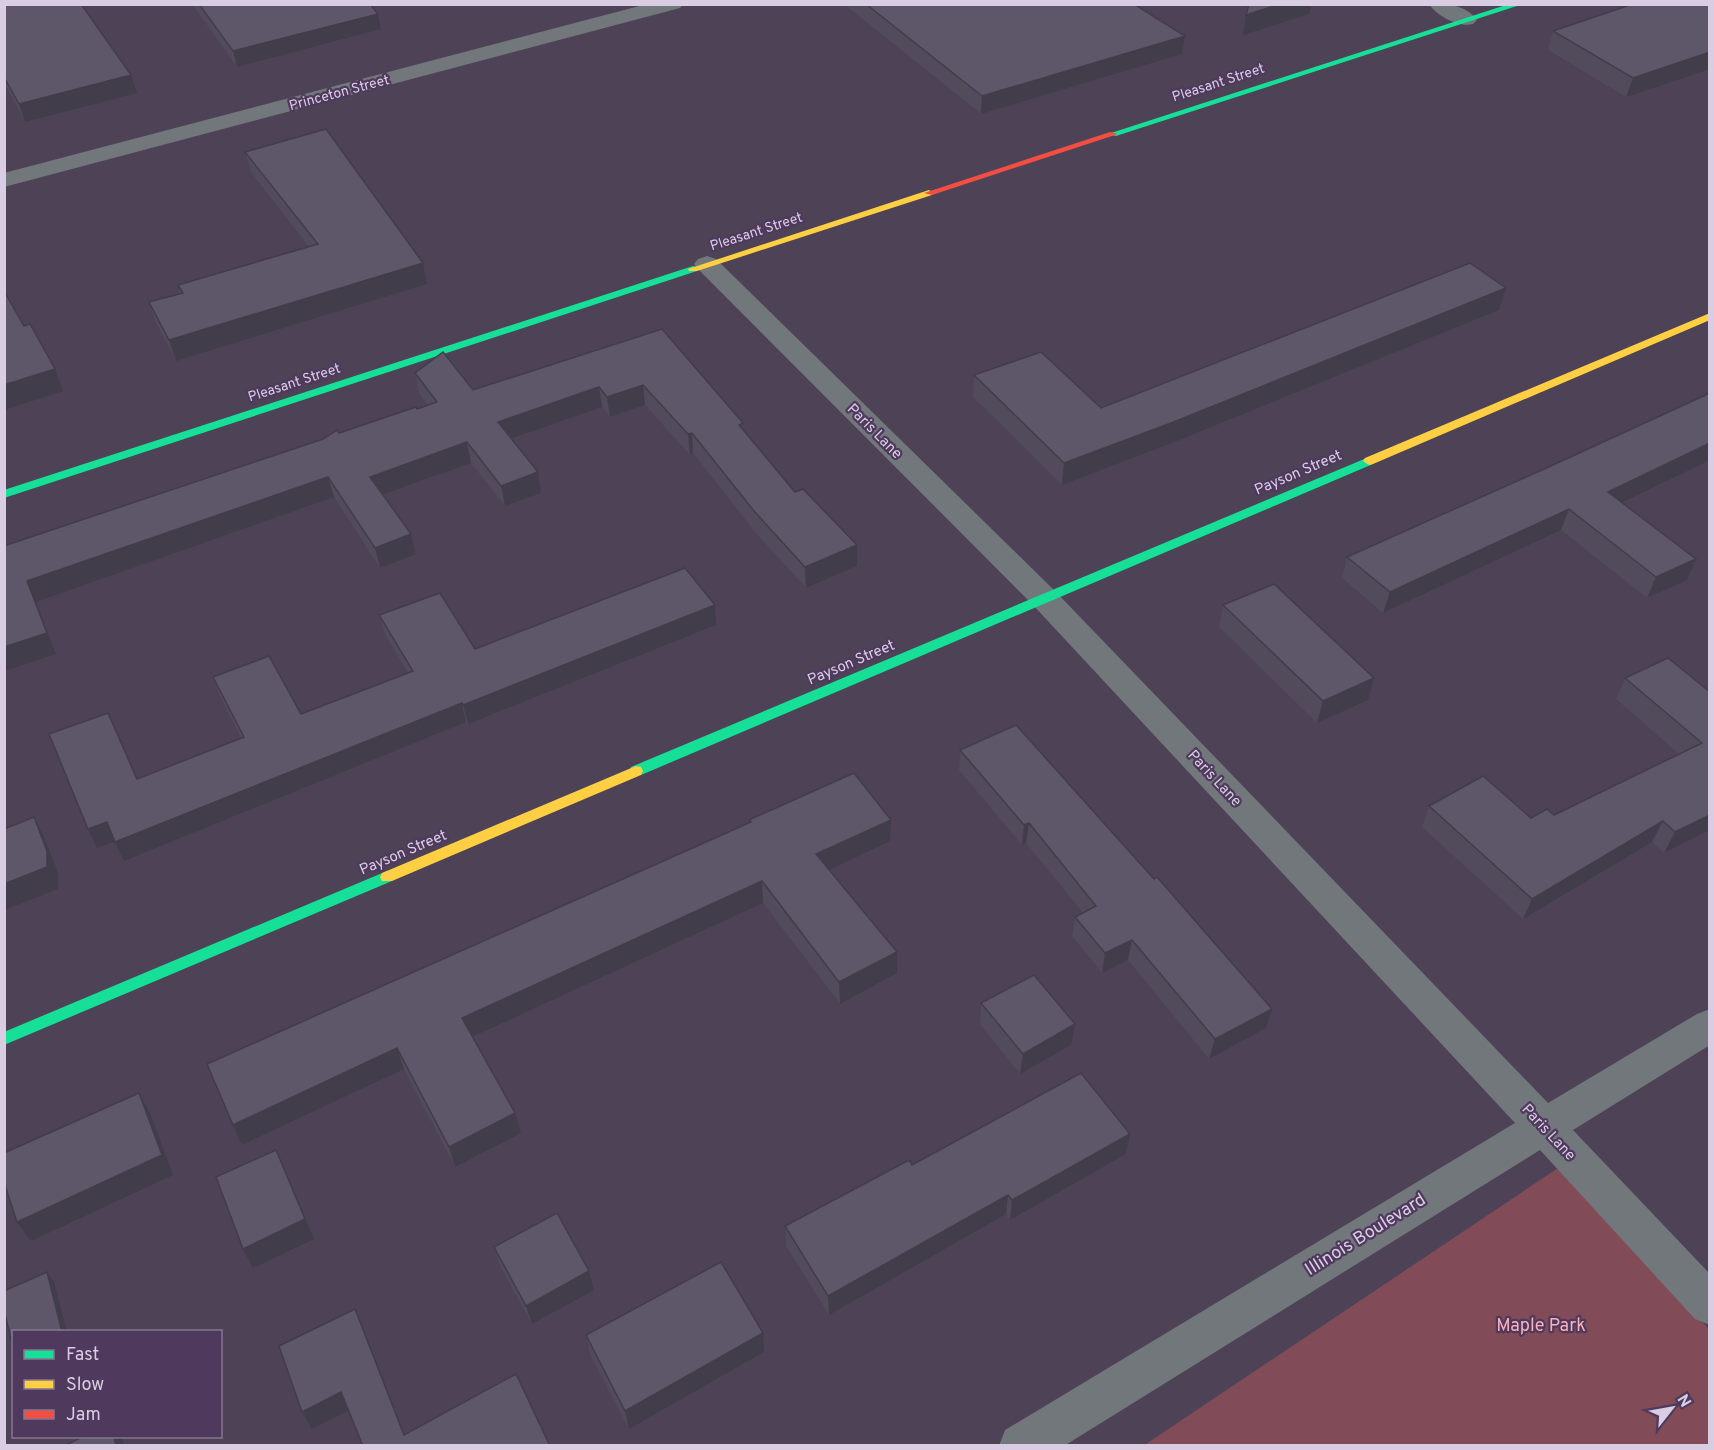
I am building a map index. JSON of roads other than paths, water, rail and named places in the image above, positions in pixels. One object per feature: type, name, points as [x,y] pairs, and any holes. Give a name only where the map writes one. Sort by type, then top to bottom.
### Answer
[{"type":"street","name":"Princeton Street","points":[[4,180],[674,4]]},
{"type":"street","points":[[1439,4],[1466,20]]},
{"type":"street","name":"Pleasant Street","points":[[4,494],[707,264],[1519,4]]},
{"type":"street","name":"Paris Lane","points":[[707,264],[1044,598],[1543,1125],[1710,1305]]},
{"type":"street","name":"Payson Street","points":[[4,1039],[1710,316]]},
{"type":"street","name":"Illinois Boulevard","points":[[1021,1446],[1710,1025]]},
{"type":"park label","name":"Maple Park","points":[[1541,1325]]}]
